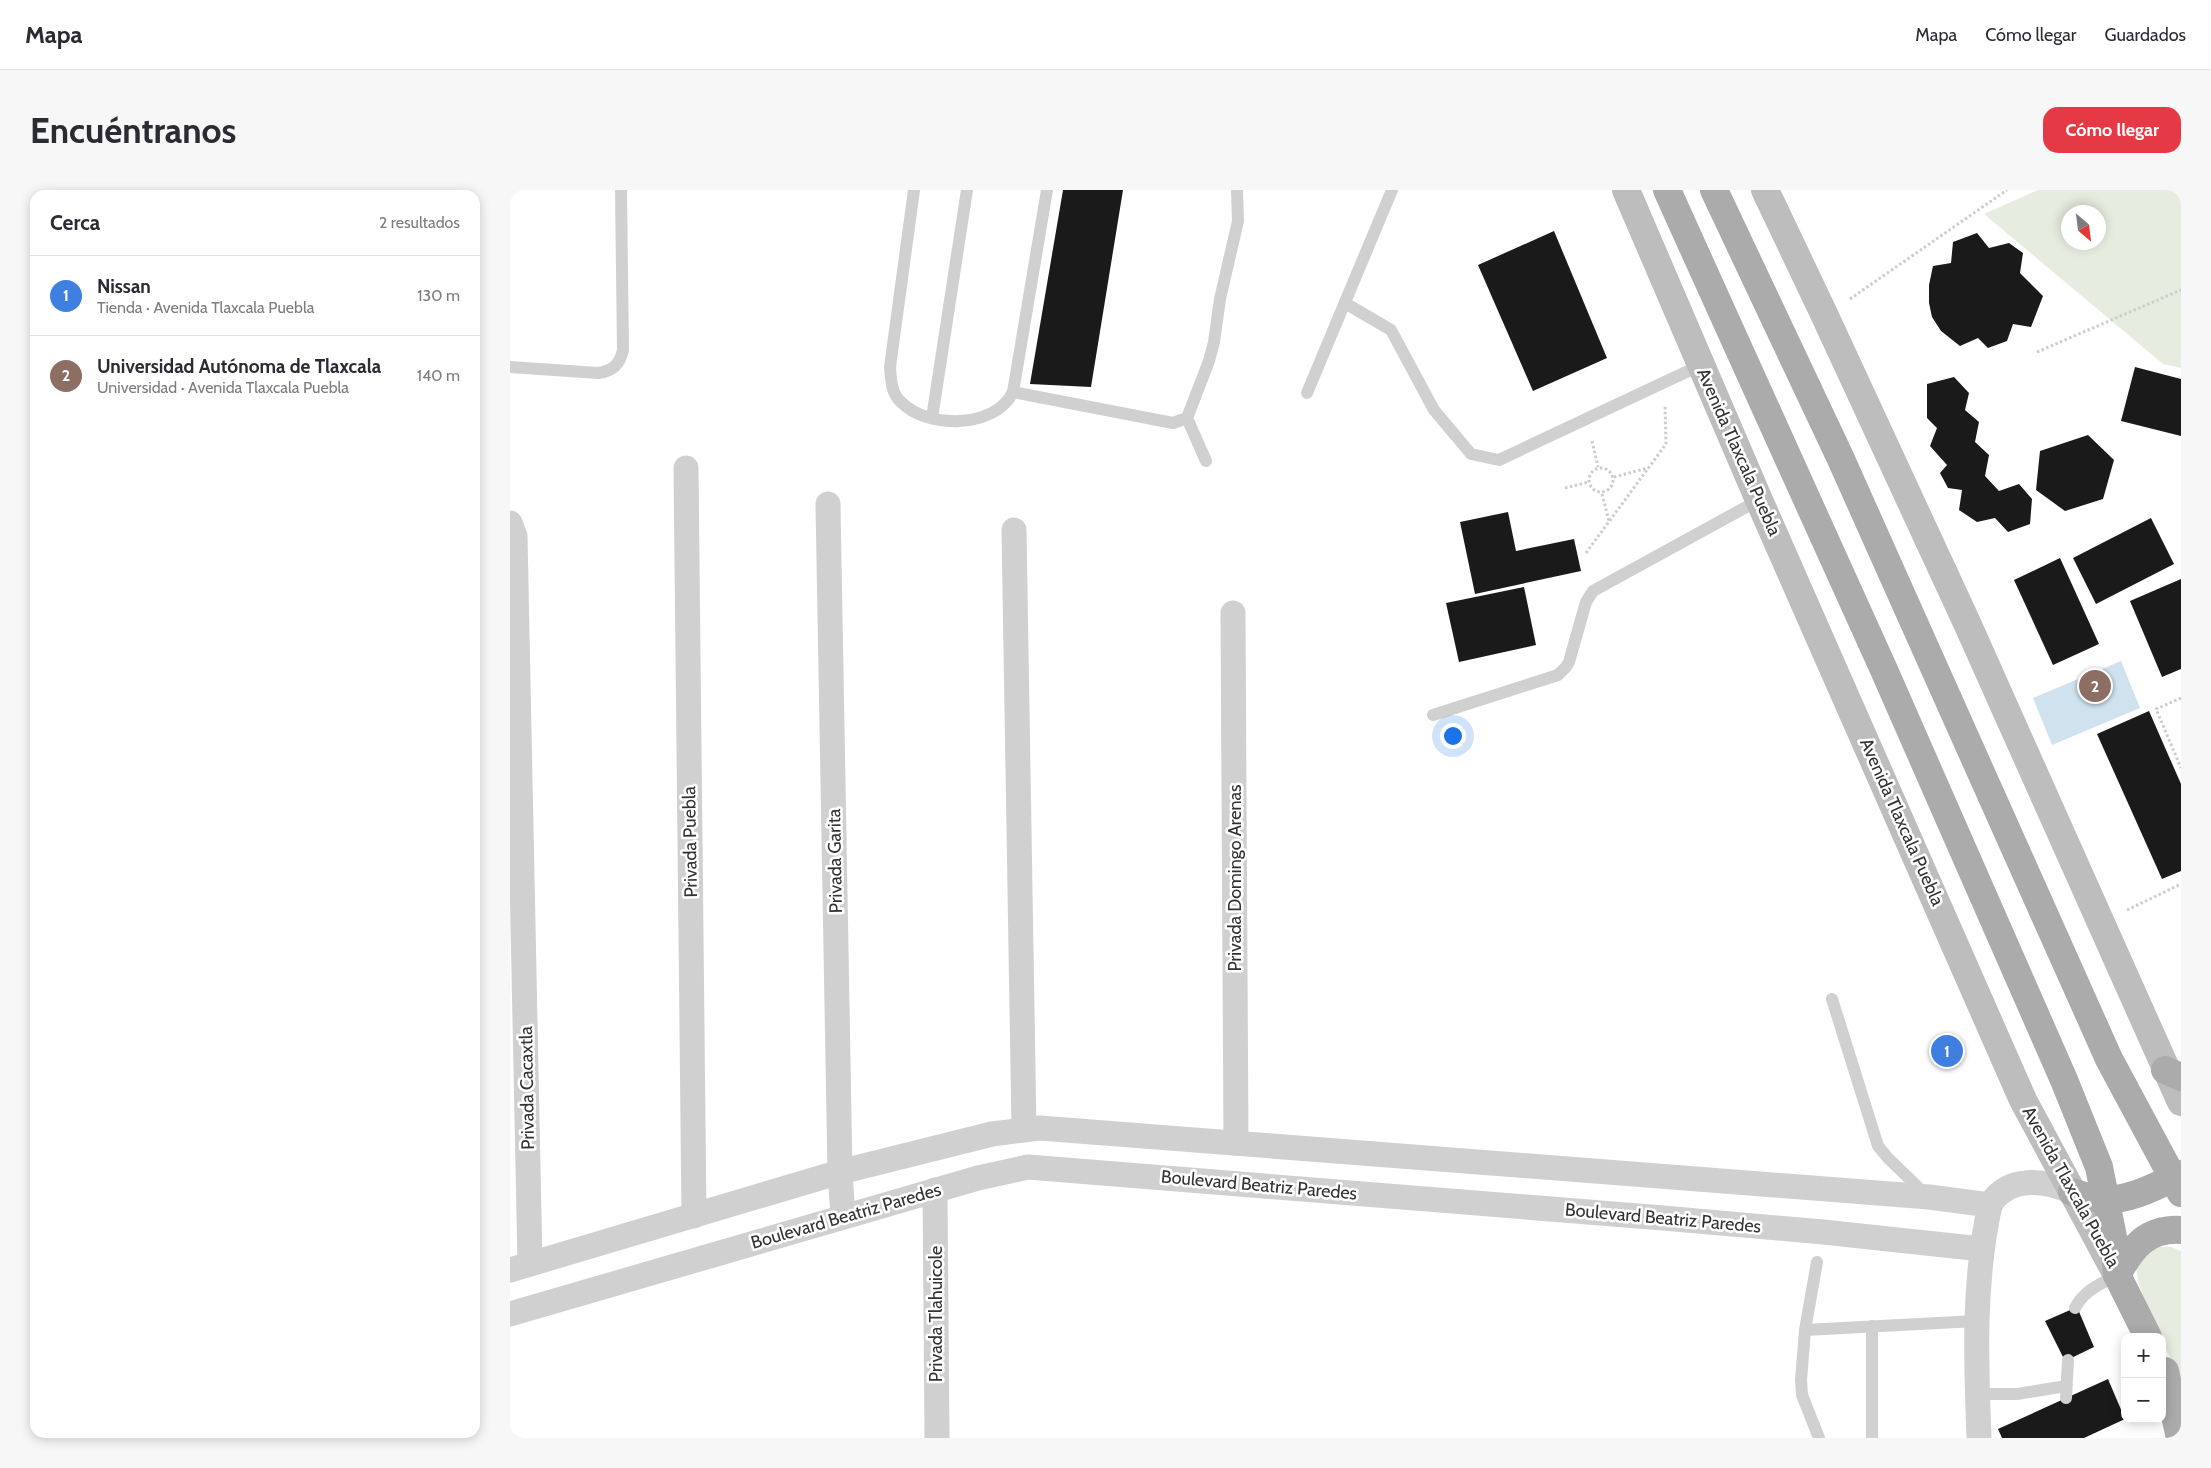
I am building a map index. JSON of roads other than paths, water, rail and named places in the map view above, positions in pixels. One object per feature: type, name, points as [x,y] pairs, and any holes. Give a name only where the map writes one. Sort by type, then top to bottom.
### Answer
[{"type":"main road","name":"Avenida Tlaxcala Puebla","points":[[1626,190],[1759,500],[2023,1100],[2118,1275]]},
{"type":"main road","name":"Avenida Tlaxcala Puebla","points":[[1667,190],[1962,847],[2087,1136],[2099,1168],[2107,1199],[2118,1275]]},
{"type":"main road","points":[[1714,190],[1840,457],[2109,1059],[2178,1182],[2120,1198],[2098,1199],[2072,1192]]},
{"type":"main road","points":[[1764,190],[1824,314],[1963,614],[2100,923],[2173,1074],[2181,1102]]},
{"type":"main road","points":[[2146,1333],[2118,1275],[2136,1245],[2146,1237],[2157,1232],[2181,1230]]},
{"type":"main road","points":[[2166,1373],[2181,1401]]},
{"type":"main road","points":[[2166,1378],[2180,1438]]},
{"type":"street","name":"Privada Puebla","points":[[686,468],[694,1216]]},
{"type":"street","name":"Privada Garita","points":[[828,504],[840,1172],[844,1217]]},
{"type":"street","name":"Privada Cacaxtla","points":[[510,523],[515,536],[520,1267]]},
{"type":"street","points":[[1014,530],[1024,1129]]},
{"type":"street","name":"Privada Domingo Arenas","points":[[1233,613],[1236,1143]]},
{"type":"street","points":[[520,1267],[840,1172],[992,1134],[1024,1129],[1060,1129],[1929,1197],[1990,1205]]},
{"type":"street","name":"Boulevard Beatriz Paredes","points":[[510,1314],[935,1190],[1003,1171],[1028,1167],[1831,1232],[1982,1249]]},
{"type":"street","points":[[1978,1438],[1976,1321],[1982,1249],[1990,1205],[1995,1197],[2004,1190],[2016,1184],[2032,1181],[2056,1184],[2072,1192]]},
{"type":"street","name":"Privada Tlahuicole","points":[[935,1190],[937,1438]]},
{"type":"lane","points":[[510,367],[598,373],[607,372],[615,367],[621,359],[623,350],[621,190]]},
{"type":"lane","points":[[914,190],[890,366],[891,385],[900,401],[914,413],[960,422],[978,419],[1000,408],[1008,401],[1013,392],[1047,190]]},
{"type":"lane","points":[[932,418],[967,190]]},
{"type":"lane","points":[[1206,461],[1187,418],[1209,362],[1214,342],[1220,299],[1238,221],[1237,190]]},
{"type":"lane","points":[[1307,393],[1392,190]]},
{"type":"lane","points":[[1345,303],[1390,330],[1434,410],[1471,454],[1499,460],[1701,365]]},
{"type":"lane","points":[[1013,392],[1165,423],[1173,423],[1187,418]]},
{"type":"lane","points":[[1433,715],[1558,675],[1566,667],[1586,602],[1593,590],[1759,500]]},
{"type":"lane","points":[[1832,999],[1878,1146],[1929,1197]]},
{"type":"lane","points":[[1817,1262],[1805,1330],[1801,1380],[1802,1395],[1819,1438]]},
{"type":"lane","points":[[2075,1308],[2080,1298],[2088,1290],[2118,1275]]},
{"type":"lane","points":[[1805,1330],[1976,1321]]},
{"type":"lane","points":[[1872,1326],[1872,1438]]},
{"type":"lane","points":[[1977,1394],[2066,1392],[2068,1360]]},
{"type":"water","points":[[2121,661],[2140,708],[2052,745],[2033,698]]},
{"type":"place","name":"Universidad Autónoma de Tlaxcala","points":[[2095,686]]},
{"type":"place","name":"Nissan","points":[[1947,1051]]}]
